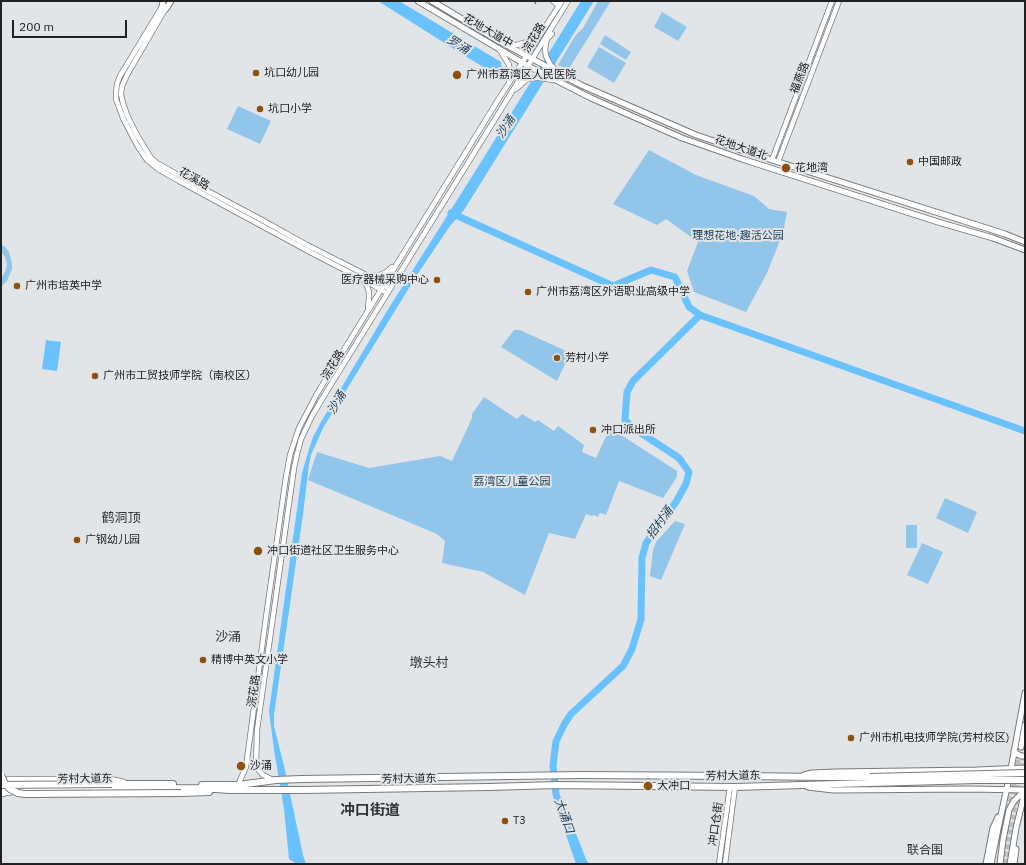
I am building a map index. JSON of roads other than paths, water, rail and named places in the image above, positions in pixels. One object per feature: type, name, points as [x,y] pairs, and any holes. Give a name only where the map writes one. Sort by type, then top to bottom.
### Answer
[{"type":"highway","name":"芳村大道东","points":[[1,790],[201,788],[230,790],[303,790],[554,785],[733,787],[1025,773]]},
{"type":"highway","points":[[1,775],[4,782],[10,789],[18,793],[28,794],[181,793],[230,790]]},
{"type":"highway","name":"芳村大道东","points":[[1,785],[238,785],[275,780],[554,776],[799,776],[870,780],[1025,780]]},
{"type":"main road","points":[[164,4],[171,1]]},
{"type":"main road","name":"花地大道中","points":[[418,1],[528,66]]},
{"type":"main road","name":"花地大道中","points":[[432,1],[532,59]]},
{"type":"main road","points":[[553,1],[560,3]]},
{"type":"main road","name":"浣花路","points":[[275,780],[258,771],[256,767],[256,754],[260,706],[297,454],[301,438],[312,416],[509,96],[517,86],[532,59],[550,34],[568,1]]},
{"type":"main road","name":"福燕路","points":[[772,160],[832,1]]},
{"type":"main road","name":"福燕路","points":[[778,162],[839,1]]},
{"type":"main road","name":"浣花路","points":[[238,785],[245,771],[248,754],[266,610],[290,455],[299,428],[307,412],[382,287],[509,82],[560,3]]},
{"type":"main road","name":"花溪路","points":[[164,4],[120,76],[116,92],[116,99],[123,118],[137,145],[147,160],[155,167],[179,181],[389,291]]},
{"type":"main road","points":[[509,82],[509,66],[500,50],[504,44],[512,45],[529,42],[541,33]]},
{"type":"main road","points":[[542,44],[550,34]]},
{"type":"main road","points":[[546,39],[546,54],[550,64],[559,73]]},
{"type":"main road","name":"花地大道北","points":[[532,59],[613,99],[696,135],[1005,234],[1025,242]]},
{"type":"main road","name":"花地大道北","points":[[528,66],[591,98],[682,138],[742,159],[944,224],[993,238],[1025,250]]},
{"type":"main road","points":[[517,86],[532,78],[556,81]]},
{"type":"main road","points":[[367,312],[370,298],[364,277],[380,275],[397,264]]},
{"type":"main road","points":[[991,864],[1025,693]]},
{"type":"main road","points":[[1021,747],[1025,725]]},
{"type":"main road","points":[[1014,751],[1021,756],[1025,756]]},
{"type":"main road","points":[[248,754],[248,757],[253,758],[256,754]]},
{"type":"main road","name":"芳村大道东","points":[[799,776],[824,772],[1025,768]]},
{"type":"main road","points":[[970,770],[971,789]]},
{"type":"main road","name":"芳村大道东","points":[[1,779],[112,779],[132,784]]},
{"type":"main road","name":"芳村大道东","points":[[799,785],[833,790],[1025,790]]},
{"type":"main road","name":"冲口仓街","points":[[719,864],[733,787]]},
{"type":"main road","name":"冲口仓街","points":[[725,864],[733,787]]},
{"type":"main road","name":"芳村大道东","points":[[1,794],[20,790]]},
{"type":"main road","points":[[1000,864],[1009,810],[1014,801],[1025,790]]},
{"type":"main road","points":[[1010,864],[1016,828],[1025,790]]},
{"type":"main road","points":[[1014,864],[1025,799]]},
{"type":"main road","points":[[986,864],[993,828],[1003,805]]},
{"type":"water","points":[[378,1],[399,1],[501,62],[503,77],[496,75]]},
{"type":"water","points":[[581,1],[594,1],[464,210],[450,226],[417,275],[323,428],[311,455],[274,715],[274,726],[306,864],[297,864],[289,859],[284,809],[269,711],[302,473],[309,449],[313,437],[321,422],[387,311]]},
{"type":"water","points":[[46,340],[61,342],[57,371],[42,369]]},
{"type":"water","name":"大涌口","points":[[553,797],[562,798],[589,864],[576,864]]},
{"type":"waterway","name":"罗涌","points":[[503,73],[508,77]]},
{"type":"waterway","points":[[451,213],[613,286],[651,270],[675,277],[689,307],[700,315],[1025,431]]},
{"type":"waterway","name":"招村涌","points":[[560,807],[556,794],[553,766],[556,741],[571,714],[623,666],[632,649],[641,619],[642,558],[646,543],[676,502],[686,484],[689,472],[679,458],[632,427],[625,420],[627,392],[633,381],[700,315]]},
{"type":"tunnel","points":[[1009,809],[1021,747]]},
{"type":"tunnel","points":[[1005,864],[1010,830],[1025,755]]},
{"type":"place","name":"坑口幼儿园","points":[[256,73]]},
{"type":"place","name":"广州市荔湾区人民医院","points":[[457,75]]},
{"type":"place","name":"坑口小学","points":[[260,109]]},
{"type":"place","name":"中国邮政","points":[[910,162]]},
{"type":"place","name":"花地湾","points":[[786,168]]},
{"type":"place","name":"医疗器械采购中心","points":[[437,280]]},
{"type":"place","name":"广州市培英中学","points":[[17,286]]},
{"type":"place","name":"广州市荔湾区外语职业高级中学","points":[[528,292]]},
{"type":"place","name":"芳村小学","points":[[557,358]]},
{"type":"place","name":"广州市工贸技师学院（南校区）","points":[[95,376]]},
{"type":"place","name":"冲口派出所","points":[[593,430]]},
{"type":"place","name":"广钢幼儿园","points":[[77,540]]},
{"type":"place","name":"冲口街道社区卫生服务中心","points":[[258,551]]},
{"type":"place","name":"精博中英文小学","points":[[203,660]]},
{"type":"place","name":"广州市机电技师学院(芳村校区)","points":[[851,738]]},
{"type":"place","name":"沙涌","points":[[241,766]]},
{"type":"place","name":"大冲口","points":[[648,786]]},
{"type":"place","name":"T3","points":[[505,821]]},
{"type":"district","name":"鹤洞顶","points":[[121,518]]},
{"type":"district","name":"沙涌","points":[[228,637]]},
{"type":"district","name":"墩头村","points":[[429,663]]},
{"type":"district","name":"冲口街道","points":[[370,811]]},
{"type":"district","name":"联合围","points":[[925,851]]},
{"type":"park label","name":"理想花地·趣活公园","points":[[738,236]]},
{"type":"park label","name":"荔湾区儿童公园","points":[[512,482]]}]
